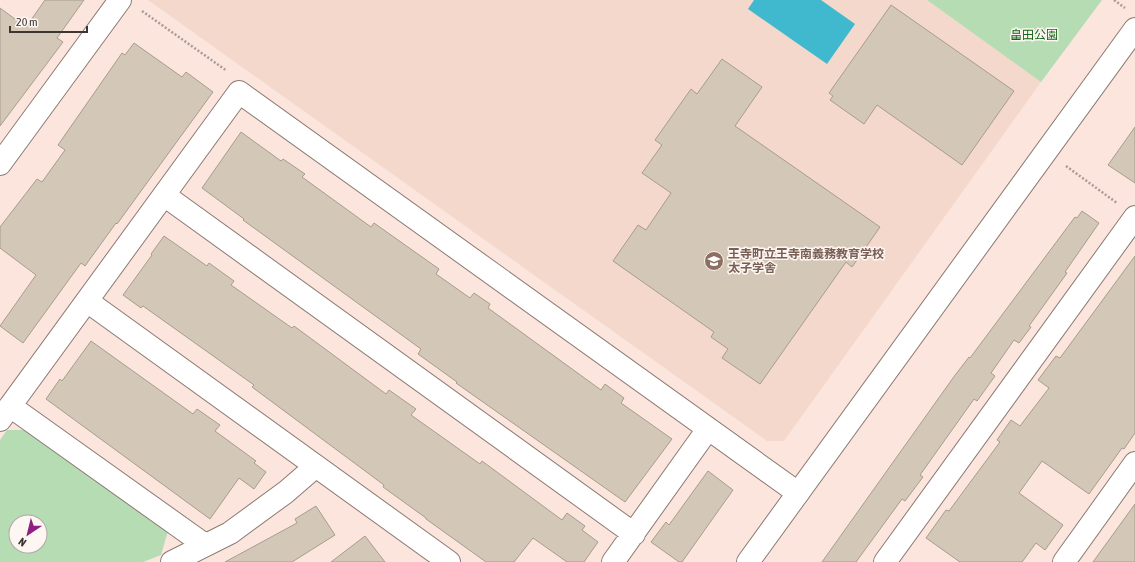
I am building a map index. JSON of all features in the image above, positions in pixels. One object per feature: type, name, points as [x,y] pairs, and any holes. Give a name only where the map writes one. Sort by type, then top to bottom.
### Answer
[{"type":"street","points":[[0,164],[129,4]]},
{"type":"street","points":[[748,562],[1135,29]]},
{"type":"street","points":[[205,546],[5,413],[239,92],[798,493]]},
{"type":"street","points":[[164,195],[634,534]]},
{"type":"street","points":[[885,562],[1129,212]]},
{"type":"street","points":[[87,301],[316,466],[434,558]]},
{"type":"street","points":[[613,562],[708,429]]},
{"type":"street","points":[[1064,562],[1135,463]]},
{"type":"street","points":[[172,562],[230,533],[286,492],[316,466]]},
{"type":"path","points":[[129,4],[231,74]]},
{"type":"path","points":[[1046,151],[1129,212]]},
{"type":"shaded area","name":"王寺町立王寺南義務教育学校 太子学舎","points":[[148,0],[927,0],[1041,82],[784,441],[767,441]]},
{"type":"green space","name":"畠田公園","points":[[927,0],[1102,0],[1041,82]]},
{"type":"green space","points":[[7,430],[27,430],[168,531],[161,555],[143,562],[0,562],[0,440]]},
{"type":"water","points":[[754,0],[821,0],[855,24],[827,64],[748,9]]},
{"type":"building","points":[[45,0],[84,0],[57,38],[63,42],[0,126],[0,8],[26,27]]},
{"type":"building","points":[[891,5],[1014,91],[962,165],[877,105],[864,124],[830,100],[833,96],[829,93]]},
{"type":"building","points":[[134,43],[182,77],[186,72],[213,92],[117,224],[116,223],[85,266],[81,263],[23,343],[0,326],[36,275],[0,248],[0,227],[37,179],[42,182],[65,150],[58,145],[122,53],[125,55]]},
{"type":"building","points":[[722,59],[762,87],[735,126],[880,227],[852,267],[846,262],[760,384],[722,358],[728,349],[711,337],[714,332],[613,261],[638,225],[646,230],[671,193],[642,173],[662,145],[655,140],[691,89],[697,94]]},
{"type":"building","points":[[1135,127],[1135,183],[1108,165]]},
{"type":"building","points":[[241,132],[281,161],[283,159],[305,174],[302,177],[371,227],[374,223],[439,269],[436,274],[470,298],[474,293],[490,304],[488,308],[601,390],[605,384],[624,398],[621,403],[672,439],[625,502],[456,383],[457,382],[418,354],[421,349],[243,220],[244,219],[202,188]]},
{"type":"building","points":[[1082,211],[1099,223],[1065,272],[1067,273],[1029,326],[1031,327],[1019,343],[1014,340],[991,373],[995,376],[977,401],[974,399],[920,475],[923,477],[905,501],[902,499],[856,562],[822,562],[953,378],[969,357],[970,358],[1075,217],[1077,218]]},
{"type":"building","points":[[164,236],[207,266],[209,263],[234,281],[231,285],[292,328],[294,326],[386,394],[389,390],[416,409],[411,415],[480,464],[482,461],[562,520],[567,513],[585,526],[582,530],[598,542],[584,562],[567,562],[533,538],[514,562],[486,562],[383,487],[384,485],[252,387],[254,385],[143,306],[141,308],[123,295]]},
{"type":"building","points":[[1135,256],[1135,433],[1124,449],[1122,448],[1089,494],[1042,461],[1019,493],[1063,525],[1045,550],[1036,543],[1022,562],[960,562],[926,538],[946,510],[949,511],[1000,442],[997,440],[1011,420],[1020,426],[1049,388],[1038,380],[1056,356],[1060,358]]},
{"type":"building","points":[[91,341],[193,414],[197,409],[220,425],[215,431],[256,461],[254,463],[266,472],[254,489],[239,478],[210,519],[46,399],[60,379],[62,381]]},
{"type":"building","points":[[708,471],[733,490],[682,562],[679,562],[651,542],[666,522],[669,525]]},
{"type":"building","points":[[1135,504],[1135,562],[1093,562]]},
{"type":"building","points":[[316,506],[335,535],[292,562],[225,562],[297,523],[295,519]]},
{"type":"building","points":[[365,536],[385,562],[331,562]]},
{"type":"place","name":"王寺町立王寺南義務教育学校 太子学舎","points":[[714,261]]}]
